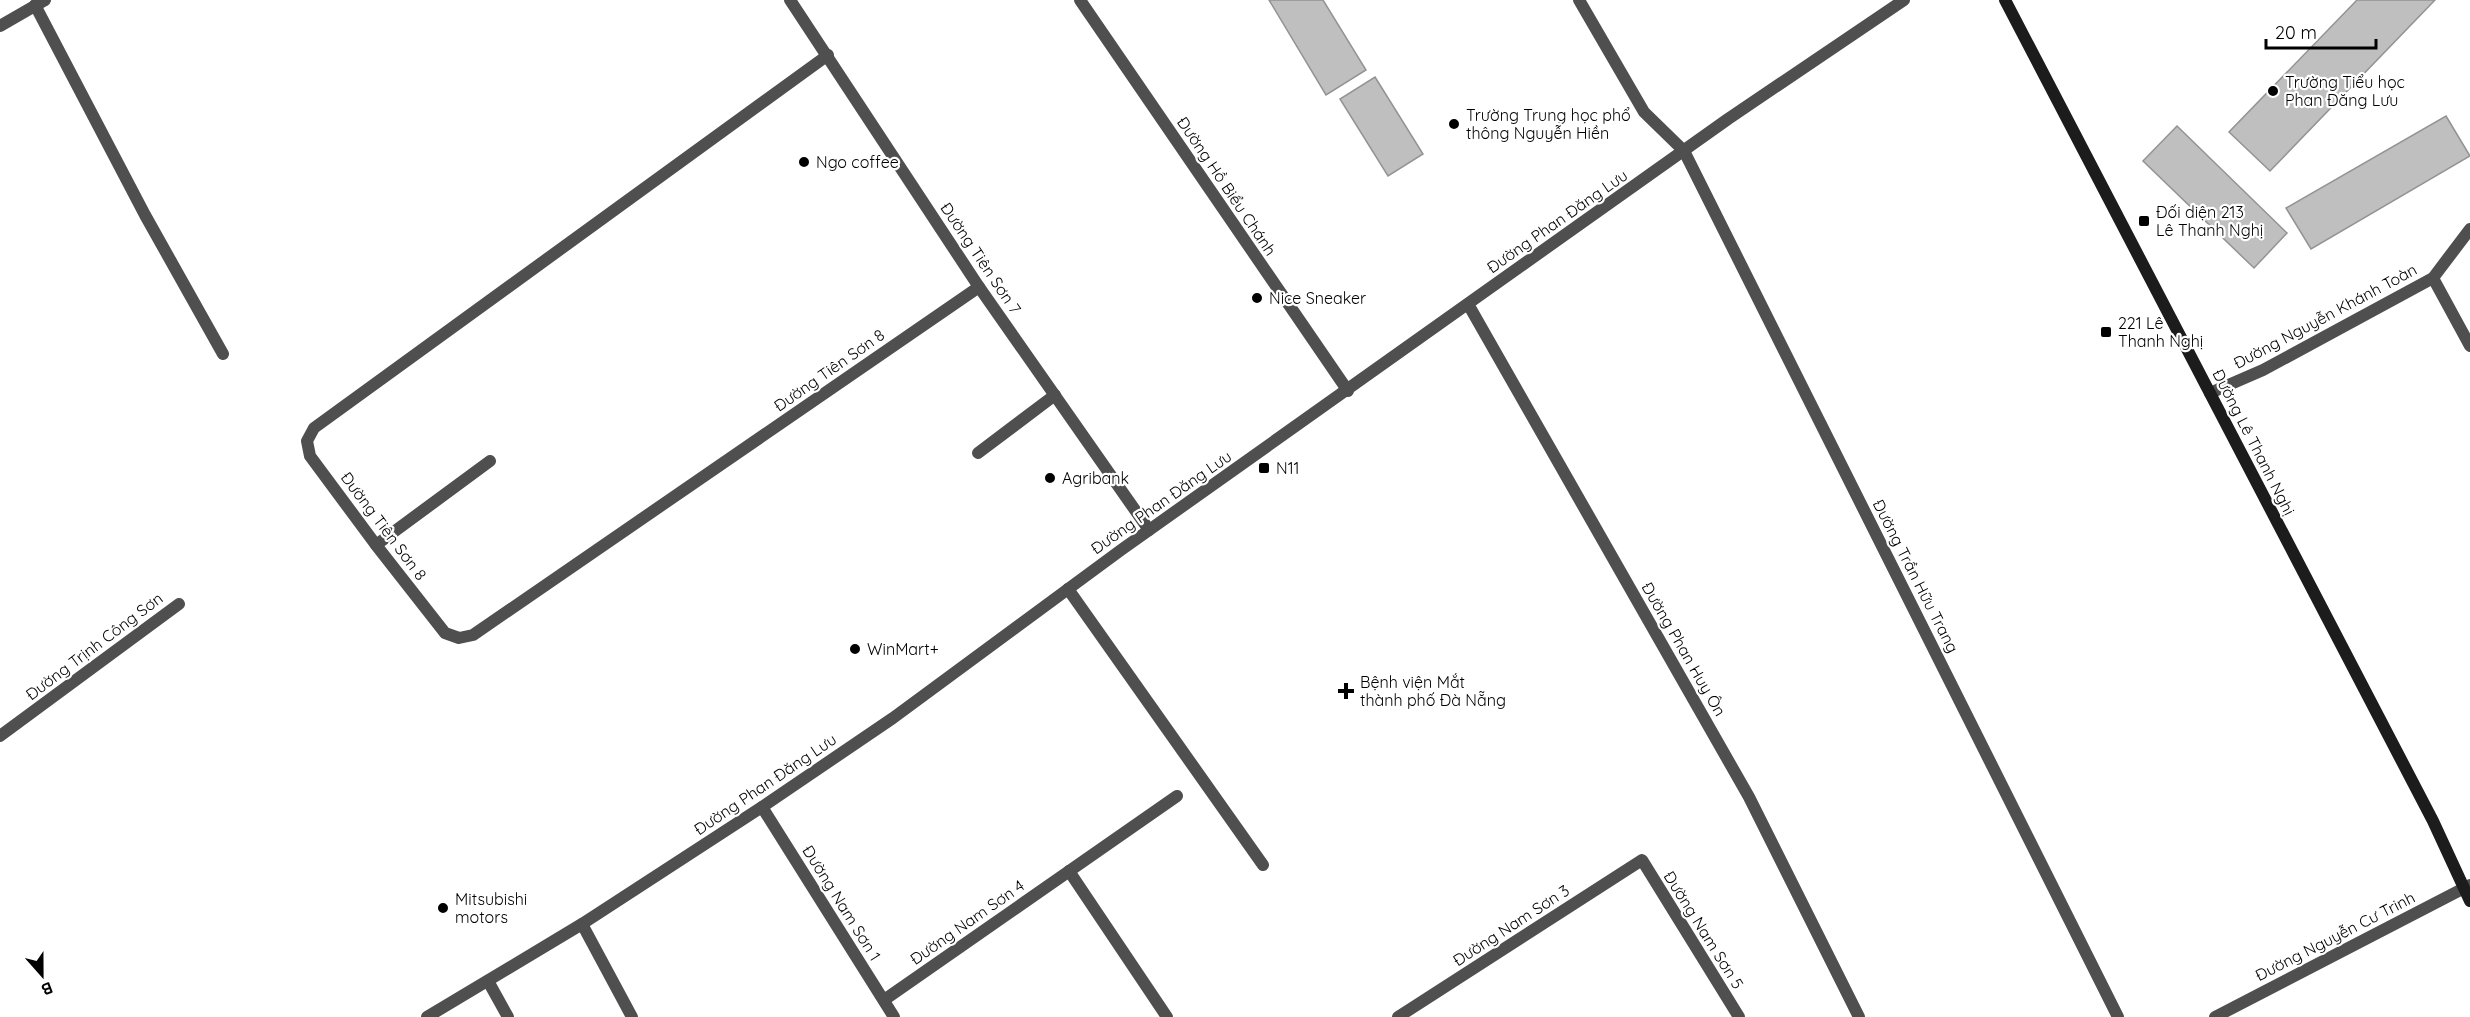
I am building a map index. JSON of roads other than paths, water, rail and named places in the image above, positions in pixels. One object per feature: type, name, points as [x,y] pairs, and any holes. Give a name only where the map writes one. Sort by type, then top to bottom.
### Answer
[{"type":"main road","name":"Đường Lê Thanh Nghị","points":[[2005,0],[2433,821],[2467,887],[2470,901]]},
{"type":"street","name":"Đường Tiên Sơn 7","points":[[790,0],[979,287],[1149,530]]},
{"type":"street","name":"Đường Hồ Biểu Chánh","points":[[1080,0],[1348,391]]},
{"type":"street","name":"Đường Trần Hữu Trang","points":[[1579,0],[1644,112],[1684,151],[2118,1017]]},
{"type":"street","name":"Đường Phan Đăng Lưu","points":[[427,1017],[582,924],[762,807],[893,718],[1149,530],[1684,151],[1904,0]]},
{"type":"street","points":[[0,26],[40,3],[145,215],[223,354]]},
{"type":"street","name":"Đường Tiên Sơn 8","points":[[828,55],[314,428],[308,441],[310,456],[445,633],[459,638],[473,635],[979,287]]},
{"type":"street","name":"Đường Nguyễn Khánh Toàn","points":[[2210,393],[2263,370],[2433,278],[2470,229]]},
{"type":"street","points":[[2433,278],[2470,346]]},
{"type":"street","name":"Đường Phan Huy Ôn","points":[[1468,304],[1749,797],[1859,1017]]},
{"type":"street","points":[[978,453],[1055,395]]},
{"type":"street","points":[[376,545],[490,461]]},
{"type":"street","points":[[1068,589],[1263,865]]},
{"type":"street","name":"Đường Trịnh Công Sơn","points":[[0,736],[179,604]]},
{"type":"street","name":"Đường Nam Sơn 4","points":[[884,1000],[1177,796]]},
{"type":"street","name":"Đường Nam Sơn 1","points":[[762,807],[894,1017]]},
{"type":"street","name":"Đường Nam Sơn 3","points":[[1398,1017],[1642,860]]},
{"type":"street","name":"Đường Nam Sơn 5","points":[[1642,860],[1738,1017]]},
{"type":"street","points":[[1070,871],[1167,1017]]},
{"type":"street","name":"Đường Nguyễn Cư Trinh","points":[[2215,1017],[2467,887]]},
{"type":"street","points":[[582,924],[632,1017]]},
{"type":"street","points":[[488,981],[508,1017]]},
{"type":"place","name":"Trường Tiểu học Phan Đăng Lưu","points":[[2273,91]]},
{"type":"place","name":"Trường Trung học phổ thông Nguyễn Hiền","points":[[1454,124]]},
{"type":"place","name":"Ngo coffee","points":[[804,162]]},
{"type":"place","name":"Đối diện 213 Lê Thanh Nghị","points":[[2144,221]]},
{"type":"place","name":"Nice Sneaker","points":[[1257,298]]},
{"type":"place","name":"221 Lê Thanh Nghị","points":[[2106,332]]},
{"type":"place","name":"N11","points":[[1264,468]]},
{"type":"place","name":"Agribank","points":[[1050,478]]},
{"type":"place","name":"WinMart+","points":[[855,649]]},
{"type":"place","name":"Bệnh viện Mắt thành phố Đà Nẵng","points":[[1346,691]]},
{"type":"place","name":"Mitsubishi motors","points":[[443,908]]}]
